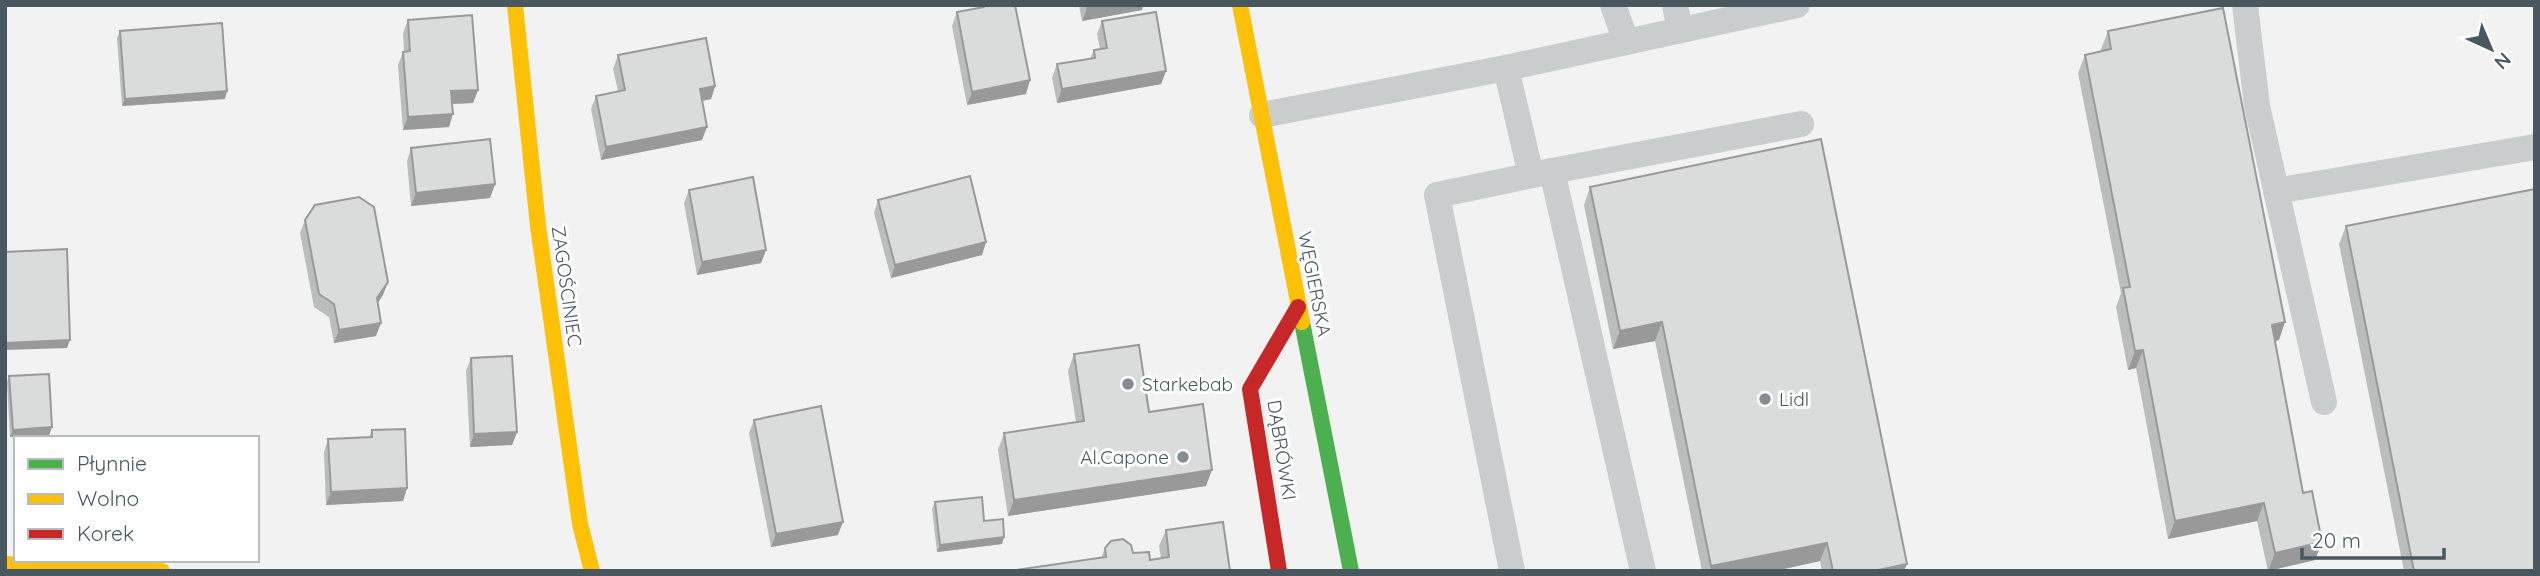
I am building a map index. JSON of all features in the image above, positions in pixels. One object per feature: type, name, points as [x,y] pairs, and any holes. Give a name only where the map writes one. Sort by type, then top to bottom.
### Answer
[{"type":"street","name":"ZAGOŚCINIEC","points":[[515,5],[541,253],[580,524],[592,571]]},
{"type":"street","name":"WĘGIERSKA","points":[[1240,5],[1351,571]]},
{"type":"street","name":"DĄBRÓWKI","points":[[1279,571],[1251,389],[1298,307]]},
{"type":"street","points":[[5,564],[162,571]]},
{"type":"lane","points":[[1613,5],[1626,41]]},
{"type":"lane","points":[[1262,115],[1506,68],[1626,41],[1678,18],[1797,5]]},
{"type":"lane","points":[[2245,5],[2257,106],[2324,402]]},
{"type":"lane","points":[[1506,68],[1542,173],[1643,571]]},
{"type":"lane","points":[[1512,571],[1437,195],[1801,124]]},
{"type":"lane","points":[[2276,191],[2535,147]]},
{"type":"building","points":[[984,5],[1015,5],[1030,80],[972,92],[957,12]]},
{"type":"building","points":[[2223,8],[2285,322],[2272,325],[2303,493],[2312,491],[2322,542],[2275,553],[2264,503],[2175,521],[2143,350],[2135,351],[2123,288],[2130,287],[2085,55],[2111,49],[2108,31]]},
{"type":"building","points":[[1156,12],[1166,71],[1062,89],[1057,64],[1095,58],[1094,50],[1107,48],[1102,21]]},
{"type":"building","points":[[472,15],[478,90],[451,91],[453,114],[408,117],[403,52],[410,51],[408,20]]},
{"type":"building","points":[[222,23],[227,91],[125,99],[120,31]]},
{"type":"building","points":[[706,38],[715,86],[700,89],[707,127],[606,147],[596,96],[625,90],[618,55]]},
{"type":"building","points":[[490,139],[495,184],[416,193],[411,148]]},
{"type":"building","name":"Lidl","points":[[1821,139],[1907,564],[1874,571],[1833,571],[1827,543],[1711,566],[1662,322],[1620,331],[1590,187]]},
{"type":"building","points":[[970,176],[986,242],[895,265],[878,200]]},
{"type":"building","points":[[753,177],[766,250],[702,262],[689,190]]},
{"type":"building","points":[[2535,189],[2535,571],[2414,571],[2346,226]]},
{"type":"building","points":[[359,197],[374,207],[388,282],[377,298],[381,323],[339,330],[334,304],[319,294],[305,220],[315,205]]},
{"type":"building","points":[[67,249],[70,340],[5,343],[5,252]]},
{"type":"building","points":[[1139,345],[1149,412],[1203,404],[1212,470],[1014,500],[1004,433],[1084,421],[1074,354]]},
{"type":"building","points":[[512,356],[517,432],[474,434],[471,358]]},
{"type":"building","points":[[49,374],[52,427],[13,430],[9,376]]},
{"type":"building","points":[[821,406],[843,522],[776,534],[754,420]]},
{"type":"building","points":[[405,429],[407,488],[331,492],[328,439],[372,437],[372,430]]},
{"type":"building","points":[[982,497],[984,521],[1003,519],[1004,537],[940,545],[935,502]]},
{"type":"building","points":[[1223,522],[1230,571],[1009,571],[1106,557],[1105,548],[1111,541],[1123,539],[1131,545],[1133,553],[1149,552],[1150,560],[1169,557],[1166,530]]},
{"type":"traffic: fast","points":[[1302,322],[1351,571]]},
{"type":"traffic: slow","points":[[515,5],[538,226],[580,524],[592,571]]},
{"type":"traffic: slow","points":[[1240,5],[1302,322]]},
{"type":"traffic: slow","points":[[5,564],[162,571]]},
{"type":"traffic: jam","points":[[1279,571],[1250,389],[1298,307]]},
{"type":"place","name":"Starkebab","points":[[1128,384]]},
{"type":"place","name":"Lidl","points":[[1765,399]]},
{"type":"place","name":"Al.Capone","points":[[1183,457]]}]
